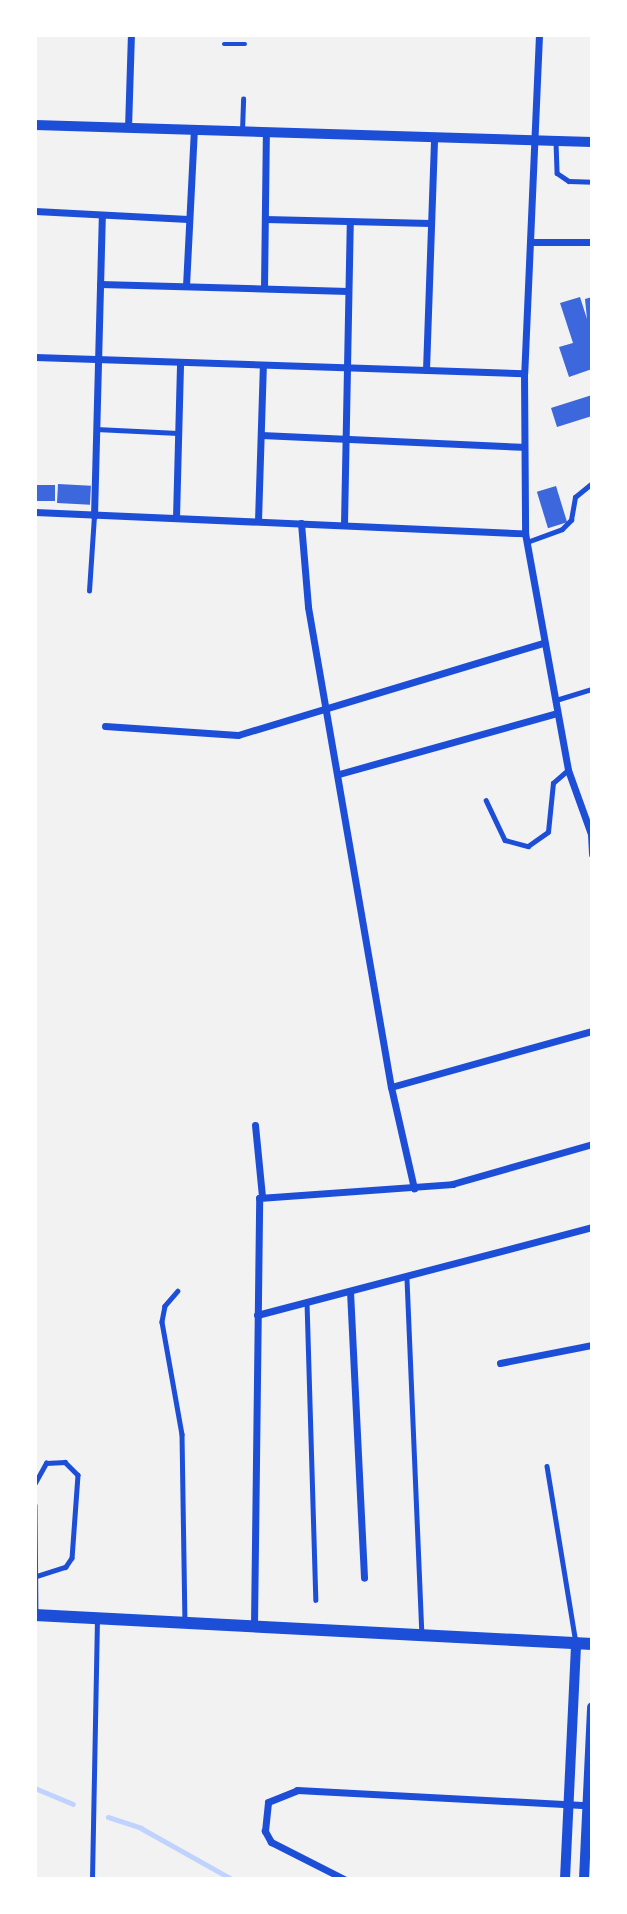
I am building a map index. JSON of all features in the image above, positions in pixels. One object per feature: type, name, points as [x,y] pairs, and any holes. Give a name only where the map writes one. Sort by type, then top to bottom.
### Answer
[{"type":"main road","points":[[36,1615],[592,1644]]},
{"type":"street","points":[[128,128],[131,35]]},
{"type":"street","points":[[540,35],[523,373],[525,533],[568,770],[592,834],[592,854]]},
{"type":"street","points":[[35,125],[592,142]]},
{"type":"street","points":[[186,286],[194,130]]},
{"type":"street","points":[[264,288],[266,132]]},
{"type":"street","points":[[426,370],[434,138]]},
{"type":"street","points":[[35,211],[188,219]]},
{"type":"street","points":[[94,516],[102,215]]},
{"type":"street","points":[[265,219],[430,223]]},
{"type":"street","points":[[344,524],[350,222]]},
{"type":"street","points":[[530,242],[592,242]]},
{"type":"street","points":[[100,284],[348,292]]},
{"type":"street","points":[[35,357],[523,373]]},
{"type":"street","points":[[176,518],[180,363]]},
{"type":"street","points":[[258,521],[263,365]]},
{"type":"street","points":[[261,435],[522,447]]},
{"type":"street","points":[[35,512],[525,533]]},
{"type":"street","points":[[301,523],[308,607],[340,774],[391,1087],[414,1188]]},
{"type":"street","points":[[104,726],[238,735],[327,711],[543,643]]},
{"type":"street","points":[[340,774],[557,713]]},
{"type":"street","points":[[391,1087],[592,1031]]},
{"type":"street","points":[[254,1125],[262,1196],[256,1205],[254,1625]]},
{"type":"street","points":[[262,1196],[452,1184],[592,1144]]},
{"type":"street","points":[[257,1315],[407,1279],[592,1227]]},
{"type":"street","points":[[350,1291],[364,1578]]},
{"type":"street","points":[[500,1363],[592,1345]]},
{"type":"street","points":[[565,1879],[576,1644]]},
{"type":"street","points":[[584,1879],[592,1707]]},
{"type":"street","points":[[344,1879],[271,1842],[265,1831],[268,1802],[297,1790],[587,1805]]},
{"type":"lane","points":[[224,44],[245,44]]},
{"type":"lane","points":[[242,132],[243,99]]},
{"type":"lane","points":[[555,142],[556,173],[569,181],[592,182]]},
{"type":"lane","points":[[96,429],[178,433]]},
{"type":"lane","points":[[526,542],[562,528],[571,520],[575,497],[592,483]]},
{"type":"lane","points":[[89,591],[94,516]]},
{"type":"lane","points":[[555,700],[592,689]]},
{"type":"lane","points":[[486,800],[505,840],[528,846],[548,832],[553,783],[568,770]]},
{"type":"lane","points":[[407,1279],[422,1635]]},
{"type":"lane","points":[[178,1291],[165,1306],[162,1322],[182,1434],[185,1622]]},
{"type":"lane","points":[[307,1302],[316,1600]]},
{"type":"lane","points":[[35,1483],[46,1463],[65,1462],[78,1475],[72,1558],[66,1567],[38,1576]]},
{"type":"lane","points":[[547,1466],[576,1644]]},
{"type":"lane","points":[[35,1505],[38,1576],[36,1615]]},
{"type":"lane","points":[[92,1879],[97,1619]]},
{"type":"building","points":[[580,297],[587,319],[585,299],[592,297],[592,369],[569,377],[559,347],[573,343],[560,303]]},
{"type":"building","points":[[592,395],[592,416],[557,427],[551,408]]},
{"type":"building","points":[[58,484],[91,486],[90,505],[57,503]]},
{"type":"building","points":[[35,485],[55,485],[55,501],[35,501]]},
{"type":"building","points":[[556,486],[567,522],[548,528],[537,492]]},
{"type":"waterway","points":[[35,1788],[73,1804]]},
{"type":"waterway","points":[[108,1817],[141,1828],[232,1879]]}]
